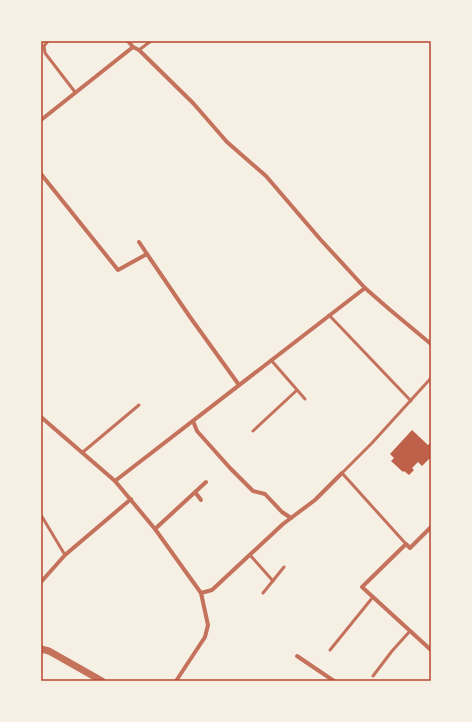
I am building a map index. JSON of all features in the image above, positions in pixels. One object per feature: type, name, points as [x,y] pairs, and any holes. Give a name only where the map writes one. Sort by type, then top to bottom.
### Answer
[{"type":"street","points":[[128,41],[193,103],[227,142],[266,176],[320,239],[365,288],[431,344]]},
{"type":"street","points":[[41,120],[133,47]]},
{"type":"street","points":[[41,174],[118,270],[147,254]]},
{"type":"street","points":[[139,242],[239,385]]},
{"type":"street","points":[[115,482],[365,288]]},
{"type":"street","points":[[41,417],[115,482],[131,499],[155,529],[201,594],[208,625],[204,637],[176,681]]},
{"type":"street","points":[[192,421],[197,431],[253,491],[265,494],[282,512],[291,518]]},
{"type":"street","points":[[201,594],[212,590],[291,518],[314,500],[342,473]]},
{"type":"street","points":[[155,529],[206,482]]},
{"type":"street","points":[[195,492],[201,500]]},
{"type":"street","points":[[41,582],[65,555],[131,499]]},
{"type":"street","points":[[431,526],[410,548],[406,544],[362,587],[431,650]]},
{"type":"street","points":[[41,649],[49,651],[102,681]]},
{"type":"street","points":[[297,656],[334,681]]},
{"type":"lane","points":[[48,41],[42,45],[45,53],[75,92]]},
{"type":"lane","points":[[139,50],[151,41]]},
{"type":"lane","points":[[329,315],[411,401]]},
{"type":"lane","points":[[271,360],[296,391],[305,399]]},
{"type":"lane","points":[[406,544],[342,473],[372,443],[431,378]]},
{"type":"lane","points":[[253,431],[296,391]]},
{"type":"lane","points":[[82,452],[139,404]]},
{"type":"lane","points":[[41,515],[65,555]]},
{"type":"lane","points":[[250,555],[273,581]]},
{"type":"lane","points":[[263,592],[284,567]]},
{"type":"lane","points":[[330,650],[373,597]]},
{"type":"lane","points":[[374,676],[392,651],[410,631]]},
{"type":"building","points":[[412,430],[428,445],[431,442],[431,457],[422,466],[418,462],[412,468],[414,470],[409,475],[404,471],[403,472],[391,461],[394,458],[390,454]]}]
